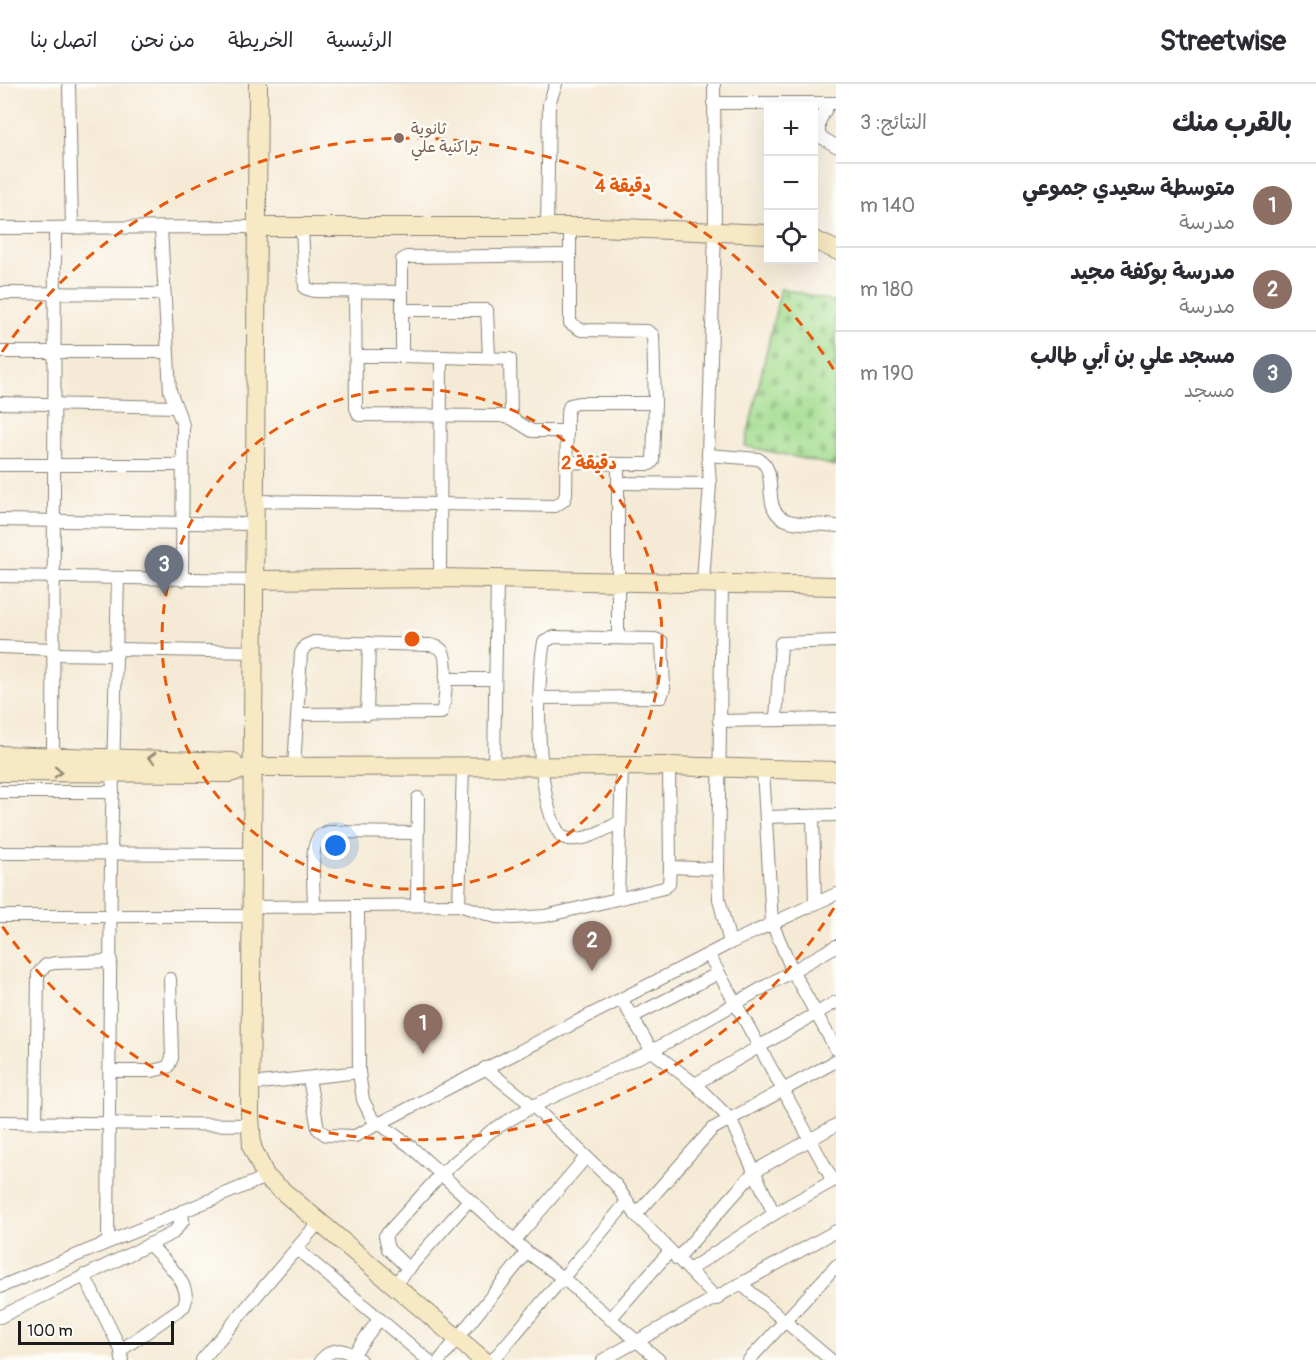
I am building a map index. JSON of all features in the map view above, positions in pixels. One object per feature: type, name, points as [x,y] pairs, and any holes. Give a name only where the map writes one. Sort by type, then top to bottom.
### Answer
[{"type":"main road","points":[[258,84],[253,501],[255,580],[251,912],[250,1125],[252,1147],[266,1178],[483,1360]]},
{"type":"main road","points":[[257,227],[548,227],[764,234]]},
{"type":"main road","points":[[818,242],[836,250]]},
{"type":"main road","points":[[255,580],[440,578],[703,581],[836,586]]},
{"type":"main road","points":[[0,755],[53,755],[113,765],[229,773],[252,767],[463,766],[669,766],[836,771]]},
{"type":"main road","points":[[0,772],[113,765]]},
{"type":"street","points":[[69,84],[72,228]]},
{"type":"street","points":[[548,227],[549,104],[556,84]]},
{"type":"street","points":[[703,581],[710,484],[708,455],[715,231],[714,84]]},
{"type":"street","points":[[713,103],[832,103]]},
{"type":"street","points":[[832,103],[819,122],[819,136],[836,146]]},
{"type":"street","points":[[0,228],[257,227]]},
{"type":"street","points":[[53,755],[53,579],[56,466],[55,228]]},
{"type":"street","points":[[161,228],[166,352],[170,391],[183,425],[182,579]]},
{"type":"street","points":[[302,228],[305,288],[314,291],[402,292]]},
{"type":"street","points":[[567,462],[650,464],[653,461],[655,403],[653,340],[650,332],[581,330],[570,323],[570,228]]},
{"type":"street","points":[[402,356],[402,260],[406,257],[570,255]]},
{"type":"street","points":[[355,291],[356,408],[359,415],[511,418],[532,431],[567,431]]},
{"type":"street","points":[[0,293],[163,294]]},
{"type":"street","points":[[403,310],[487,310],[489,357]]},
{"type":"street","points":[[0,352],[166,352]]},
{"type":"street","points":[[356,356],[507,357],[512,362],[511,418]]},
{"type":"street","points":[[440,578],[441,357]]},
{"type":"street","points":[[0,403],[176,407]]},
{"type":"street","points":[[253,501],[555,506],[564,500],[566,494],[568,409],[573,403],[655,403]]},
{"type":"street","points":[[708,455],[758,459],[765,462],[768,470],[770,496],[778,515],[788,521],[836,526]]},
{"type":"street","points":[[618,464],[618,638]]},
{"type":"street","points":[[0,465],[182,465]]},
{"type":"street","points":[[619,483],[710,484]]},
{"type":"street","points":[[0,520],[253,524]]},
{"type":"street","points":[[0,576],[53,579],[255,580]]},
{"type":"street","points":[[108,1242],[111,854],[118,578]]},
{"type":"street","points":[[494,766],[494,679],[498,579]]},
{"type":"street","points":[[722,582],[718,721],[718,869],[719,899],[730,943]]},
{"type":"street","points":[[540,698],[661,697],[664,688],[662,642],[655,639],[618,638],[547,639],[543,650],[540,698],[542,766],[547,804],[552,820],[562,837],[583,838],[620,822]]},
{"type":"street","points":[[776,719],[781,644],[836,640]]},
{"type":"street","points":[[294,767],[301,653],[305,646],[314,642],[436,646],[445,656],[445,706],[441,713],[298,714]]},
{"type":"street","points":[[367,715],[369,643]]},
{"type":"street","points":[[0,647],[53,652],[253,652]]},
{"type":"street","points":[[445,679],[494,679]]},
{"type":"street","points":[[718,721],[836,719]]},
{"type":"street","points":[[459,905],[463,766]]},
{"type":"street","points":[[618,898],[622,766]]},
{"type":"street","points":[[0,916],[251,912],[314,907],[417,904],[459,905],[495,917],[545,916],[664,888],[669,884],[669,766]]},
{"type":"street","points":[[764,770],[772,923],[793,972],[836,1049]]},
{"type":"street","points":[[0,792],[113,792]]},
{"type":"street","points":[[417,904],[418,798]]},
{"type":"street","points":[[766,816],[836,815]]},
{"type":"street","points":[[813,816],[815,904]]},
{"type":"street","points":[[314,907],[314,853],[315,842],[319,836],[328,832],[418,833]]},
{"type":"street","points":[[0,853],[252,854]]},
{"type":"street","points":[[670,867],[718,869]]},
{"type":"street","points":[[309,1078],[318,1129],[326,1136],[355,1136],[730,943],[836,894]]},
{"type":"street","points":[[357,906],[360,1072],[367,1110],[372,1118],[442,1173],[527,1252],[564,1279],[659,1360]]},
{"type":"street","points":[[409,1269],[388,1249],[386,1236],[442,1173],[491,1131],[533,1106],[652,1051],[836,946]]},
{"type":"street","points":[[689,1270],[774,1214],[834,1180],[782,1093],[709,955]]},
{"type":"street","points":[[36,1123],[38,974],[46,965],[55,963],[111,961]]},
{"type":"street","points":[[632,1017],[718,973]]},
{"type":"street","points":[[110,1071],[152,1071],[168,1067],[172,1058],[170,979]]},
{"type":"street","points":[[622,1000],[652,1051],[695,1084],[730,1119],[774,1214]]},
{"type":"street","points":[[695,1084],[836,1002]]},
{"type":"street","points":[[636,1215],[706,1134],[836,1061]]},
{"type":"street","points":[[485,1068],[533,1106],[616,1185],[636,1215],[717,1299]]},
{"type":"street","points":[[251,1084],[360,1072]]},
{"type":"street","points":[[0,1122],[250,1125]]},
{"type":"street","points":[[610,1318],[755,1170],[836,1125]]},
{"type":"street","points":[[515,1240],[586,1157]]},
{"type":"street","points":[[0,1287],[266,1178]]},
{"type":"street","points":[[395,1284],[469,1200]]},
{"type":"street","points":[[493,1360],[627,1202]]},
{"type":"street","points":[[0,1317],[180,1228],[182,1211]]},
{"type":"street","points":[[202,1360],[319,1222]]},
{"type":"street","points":[[603,1360],[717,1299],[836,1231]]},
{"type":"street","points":[[84,1275],[122,1355],[184,1306],[188,1296],[185,1286],[149,1244]]},
{"type":"street","points":[[297,1249],[428,1360]]},
{"type":"street","points":[[440,1360],[527,1252]]},
{"type":"street","points":[[749,1360],[836,1266]]},
{"type":"street","points":[[741,1284],[834,1360]]},
{"type":"street","points":[[321,1360],[329,1352],[338,1349],[357,1357],[379,1319]]},
{"type":"green space","points":[[781,288],[836,302],[836,466],[745,446]]},
{"type":"place","name":"ثانوية براكنية علي","points":[[399,138]]},
{"type":"place","name":"مسجد علي بن أبي طالب","points":[[164,595]]},
{"type":"place","name":"مدرسة بوكفة مجيد","points":[[592,971]]},
{"type":"place","name":"متوسطة سعيدي جموعي","points":[[423,1054]]}]
